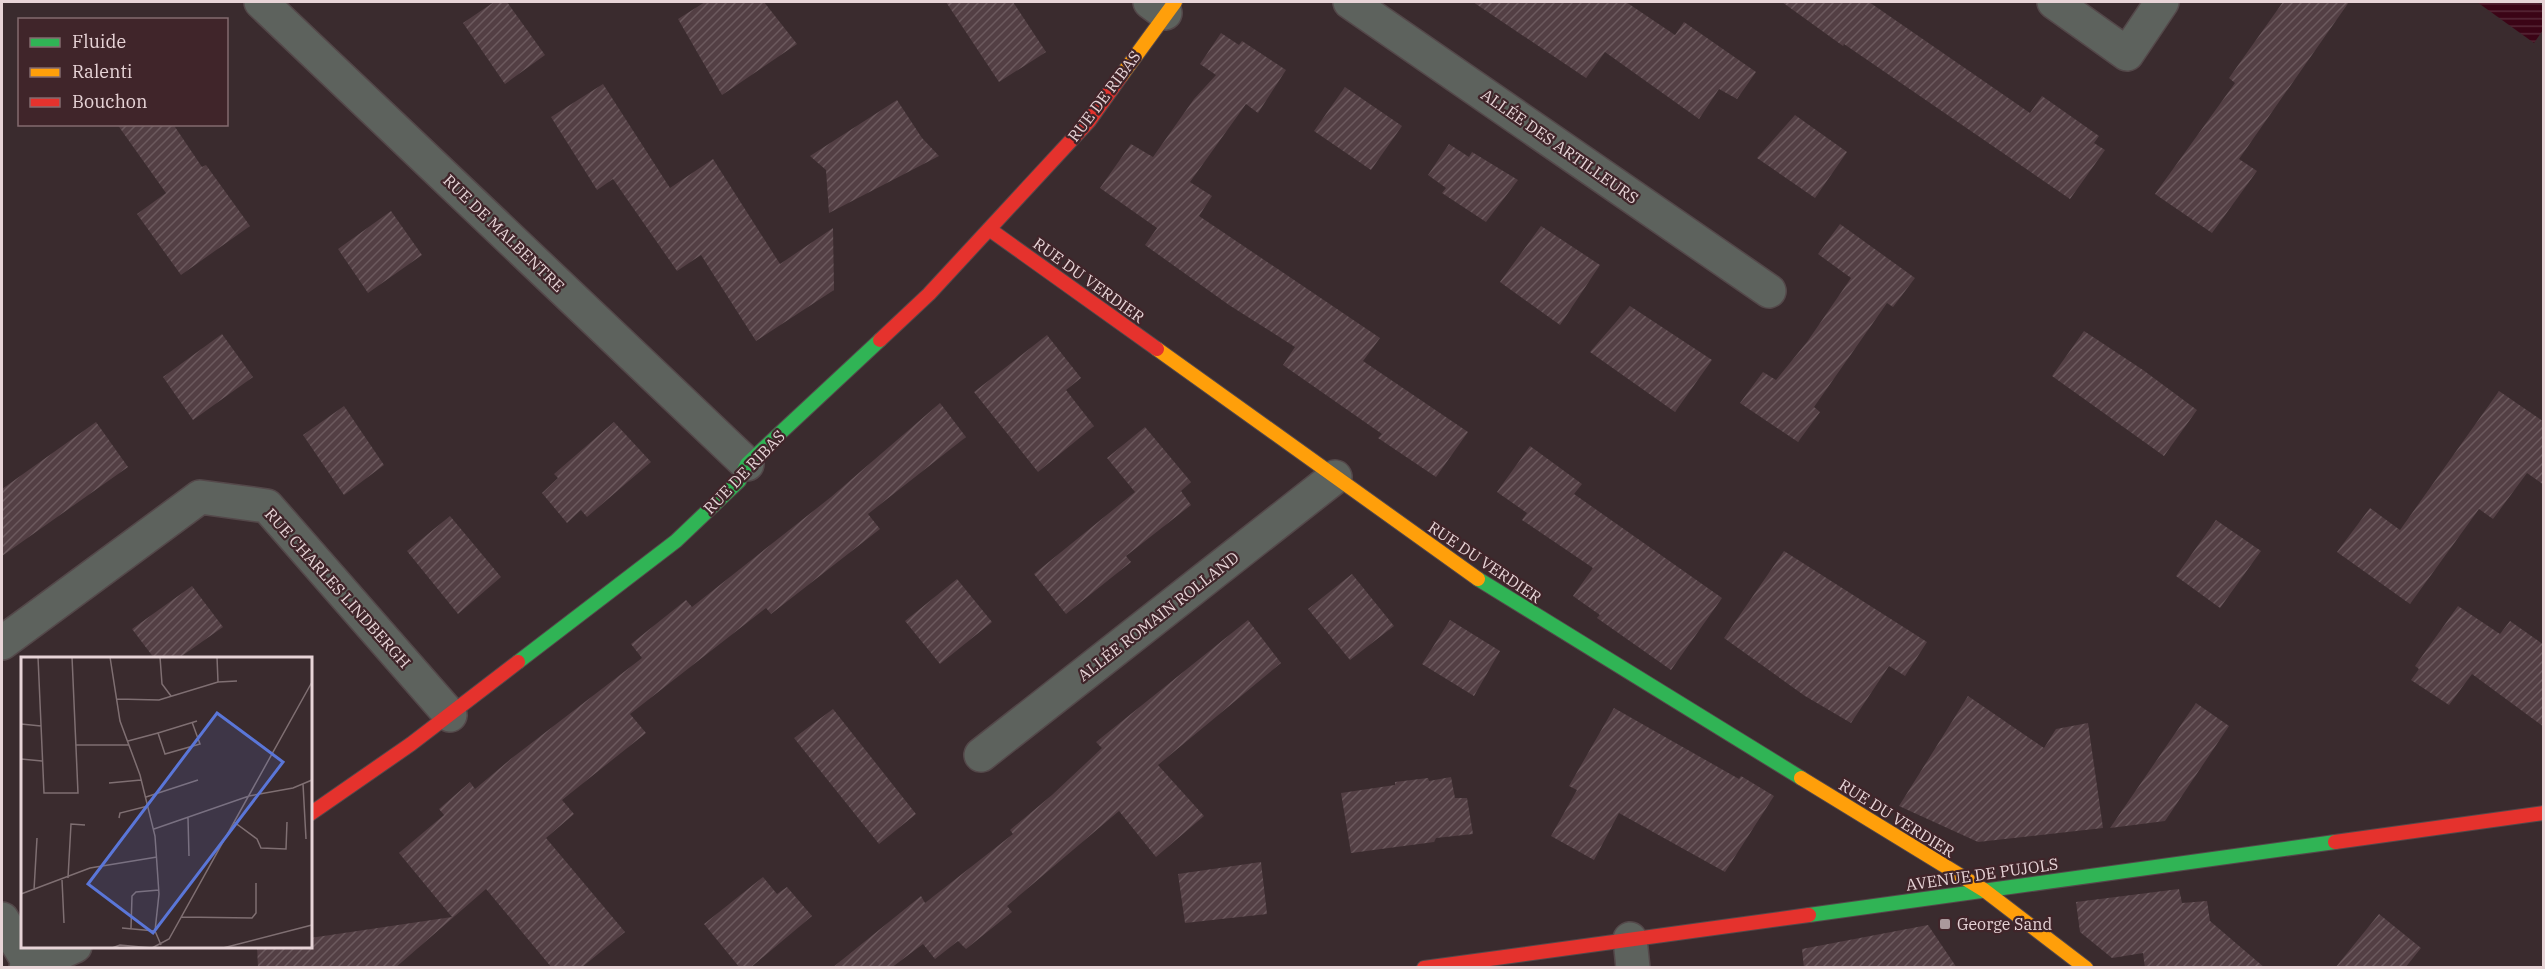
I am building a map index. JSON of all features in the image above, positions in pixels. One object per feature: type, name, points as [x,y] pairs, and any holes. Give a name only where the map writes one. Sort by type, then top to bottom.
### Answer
[{"type":"street","name":"RUE DE MALBENTRE","points":[[261,2],[747,464]]},
{"type":"street","name":"ALLÉE DES ARTILLEURS","points":[[1350,2],[1769,291]]},
{"type":"street","points":[[2054,2],[2127,54],[2162,2]]},
{"type":"street","name":"RUE DE RIBAS","points":[[312,813],[450,715],[676,540],[739,481],[747,464],[929,294],[1089,121],[1163,5]]},
{"type":"street","name":"RUE DU VERDIER","points":[[989,229],[1474,578],[1984,890],[2086,968]]},
{"type":"street","name":"ALLÉE ROMAIN ROLLAND","points":[[981,755],[1335,477]]},
{"type":"street","name":"RUE CHARLES LINDBERGH","points":[[2,643],[200,497],[267,506],[450,715]]},
{"type":"street","name":"AVENUE DE PUJOLS","points":[[1424,968],[1631,953],[1984,890],[2544,813]]},
{"type":"street","points":[[2,919],[28,966],[70,948]]},
{"type":"shaded area","points":[[2477,2],[2537,2],[2543,6],[2543,30],[2534,43]]},
{"type":"building","points":[[494,2],[507,2],[545,55],[505,84],[463,23]]},
{"type":"building","points":[[705,2],[764,2],[797,44],[722,95],[678,19]]},
{"type":"building","points":[[946,2],[1013,2],[1046,52],[999,82]]},
{"type":"building","points":[[1473,2],[1626,2],[1675,35],[1684,22],[1756,72],[1737,99],[1719,89],[1699,119],[1605,52],[1586,78]]},
{"type":"building","points":[[1782,2],[1869,2],[2030,113],[2042,96],[2099,136],[2094,143],[2105,150],[2070,199],[1844,44],[1843,46]]},
{"type":"building","points":[[2283,2],[2349,2],[2239,159],[2257,171],[2212,233],[2155,194],[2235,83],[2229,78]]},
{"type":"building","points":[[1221,33],[1239,45],[1242,41],[1286,70],[1258,113],[1246,104],[1190,182],[1212,196],[1199,216],[1380,338],[1363,361],[1468,432],[1436,477],[1378,438],[1382,434],[1283,365],[1295,347],[1229,305],[1145,245],[1157,228],[1100,188],[1131,144],[1153,157],[1194,99],[1216,75],[1200,64]]},
{"type":"building","points":[[603,84],[670,188],[713,159],[780,264],[833,228],[834,290],[756,341],[701,255],[677,271],[613,179],[597,190],[551,117]]},
{"type":"building","points":[[1345,87],[1402,126],[1371,170],[1314,131]]},
{"type":"building","points":[[897,100],[922,138],[939,156],[829,213],[826,170],[810,156]]},
{"type":"building","points":[[1795,115],[1847,152],[1815,198],[1757,158]]},
{"type":"building","points":[[118,126],[174,126],[202,167],[206,165],[250,226],[181,275],[137,214],[166,193]]},
{"type":"building","points":[[1449,144],[1469,157],[1472,152],[1518,180],[1486,222],[1442,193],[1446,188],[1428,175]]},
{"type":"building","points":[[391,211],[422,255],[368,293],[338,249]]},
{"type":"building","points":[[1840,224],[1915,278],[1893,307],[1887,303],[1814,407],[1820,412],[1798,442],[1740,403],[1763,372],[1776,380],[1807,342],[1851,278],[1818,254]]},
{"type":"building","points":[[1541,226],[1600,265],[1560,325],[1500,282]]},
{"type":"building","points":[[1630,306],[1712,360],[1675,412],[1590,352]]},
{"type":"building","points":[[2084,331],[2143,370],[2197,410],[2164,456],[2052,376]]},
{"type":"building","points":[[222,334],[253,377],[193,420],[163,377]]},
{"type":"building","points":[[1047,335],[1081,378],[1066,390],[1094,426],[1038,472],[974,392]]},
{"type":"building","points":[[2499,391],[2544,422],[2544,485],[2527,473],[2493,519],[2479,509],[2410,604],[2337,552],[2370,508],[2400,530]]},
{"type":"building","points":[[940,403],[966,437],[868,514],[880,529],[771,614],[766,608],[630,714],[646,733],[562,800],[574,814],[546,838],[625,932],[581,968],[552,968],[486,889],[395,968],[258,968],[257,948],[312,948],[312,938],[452,917],[399,853],[444,815],[439,809],[470,782],[475,789],[642,658],[631,644],[686,600],[692,607],[831,497]]},
{"type":"building","points":[[344,406],[384,465],[344,495],[303,435]]},
{"type":"building","points":[[96,422],[128,467],[2,556],[2,489]]},
{"type":"building","points":[[614,422],[651,462],[587,517],[581,510],[567,523],[542,493],[558,478],[554,474]]},
{"type":"building","points":[[1145,427],[1191,482],[1181,491],[1191,505],[1126,556],[1131,562],[1066,614],[1034,574],[1135,492],[1107,458]]},
{"type":"building","points":[[1530,446],[1582,484],[1574,494],[1722,598],[1671,670],[1597,618],[1600,615],[1573,596],[1593,568],[1522,520],[1527,513],[1497,492]]},
{"type":"building","points":[[450,516],[501,577],[458,614],[407,551]]},
{"type":"building","points":[[2216,520],[2261,551],[2220,608],[2176,576]]},
{"type":"building","points":[[1784,551],[1927,642],[1905,676],[1889,666],[1851,723],[1805,696],[1724,638]]},
{"type":"building","points":[[1352,574],[1394,626],[1350,660],[1308,609]]},
{"type":"building","points":[[957,579],[992,622],[940,664],[905,621]]},
{"type":"building","points":[[192,586],[223,627],[180,657],[153,657],[132,629]]},
{"type":"building","points":[[2458,606],[2500,634],[2510,621],[2544,645],[2544,727],[2472,674],[2449,705],[2411,680],[2419,669],[2415,666]]},
{"type":"building","points":[[1248,620],[1281,663],[1158,765],[1204,816],[1156,857],[1119,811],[1007,906],[1012,912],[966,949],[958,941],[935,959],[923,944],[891,968],[832,968],[921,896],[925,903],[1013,834],[1010,830],[1052,795],[1102,748],[1096,742]]},
{"type":"building","points":[[1450,620],[1500,651],[1474,696],[1422,664]]},
{"type":"building","points":[[1968,696],[2044,748],[2056,729],[2088,723],[2103,828],[1978,842],[1899,806]]},
{"type":"building","points":[[2196,703],[2229,726],[2165,821],[2110,828]]},
{"type":"building","points":[[1614,708],[1739,779],[1741,776],[1774,796],[1725,872],[1619,813],[1594,860],[1551,836],[1577,790],[1569,786]]},
{"type":"building","points":[[833,709],[916,814],[879,844],[794,738]]},
{"type":"building","points":[[1451,777],[1455,798],[1467,798],[1473,834],[1436,838],[1434,842],[1351,853],[1341,793],[1395,785],[1395,782],[1428,778],[1429,781]]},
{"type":"building","points":[[1261,862],[1267,914],[1185,923],[1178,874]]},
{"type":"building","points":[[763,877],[777,894],[787,887],[812,916],[750,968],[740,968],[704,924]]},
{"type":"building","points":[[2179,889],[2182,903],[2207,901],[2210,921],[2265,968],[2145,968],[2143,953],[2112,958],[2080,932],[2076,902]]},
{"type":"building","points":[[2379,914],[2421,948],[2405,968],[2335,968]]},
{"type":"building","points":[[1928,925],[1957,968],[1804,968],[1802,949]]},
{"type":"traffic: fast","points":[[518,662],[676,541],[739,481],[747,464],[880,340]]},
{"type":"traffic: fast","points":[[1478,579],[1801,778]]},
{"type":"traffic: fast","points":[[1809,915],[2335,842]]},
{"type":"traffic: slow","points":[[1121,76],[1175,2]]},
{"type":"traffic: slow","points":[[1157,349],[1478,579]]},
{"type":"traffic: slow","points":[[1801,778],[1984,890],[2086,968]]},
{"type":"traffic: jam","points":[[880,340],[929,294],[1089,121],[1121,76]]},
{"type":"traffic: jam","points":[[989,229],[1157,349]]},
{"type":"traffic: jam","points":[[312,813],[411,744],[518,662]]},
{"type":"traffic: jam","points":[[2335,842],[2544,813]]},
{"type":"traffic: jam","points":[[1424,968],[1809,915]]},
{"type":"place","name":"George Sand","points":[[1945,924]]}]
